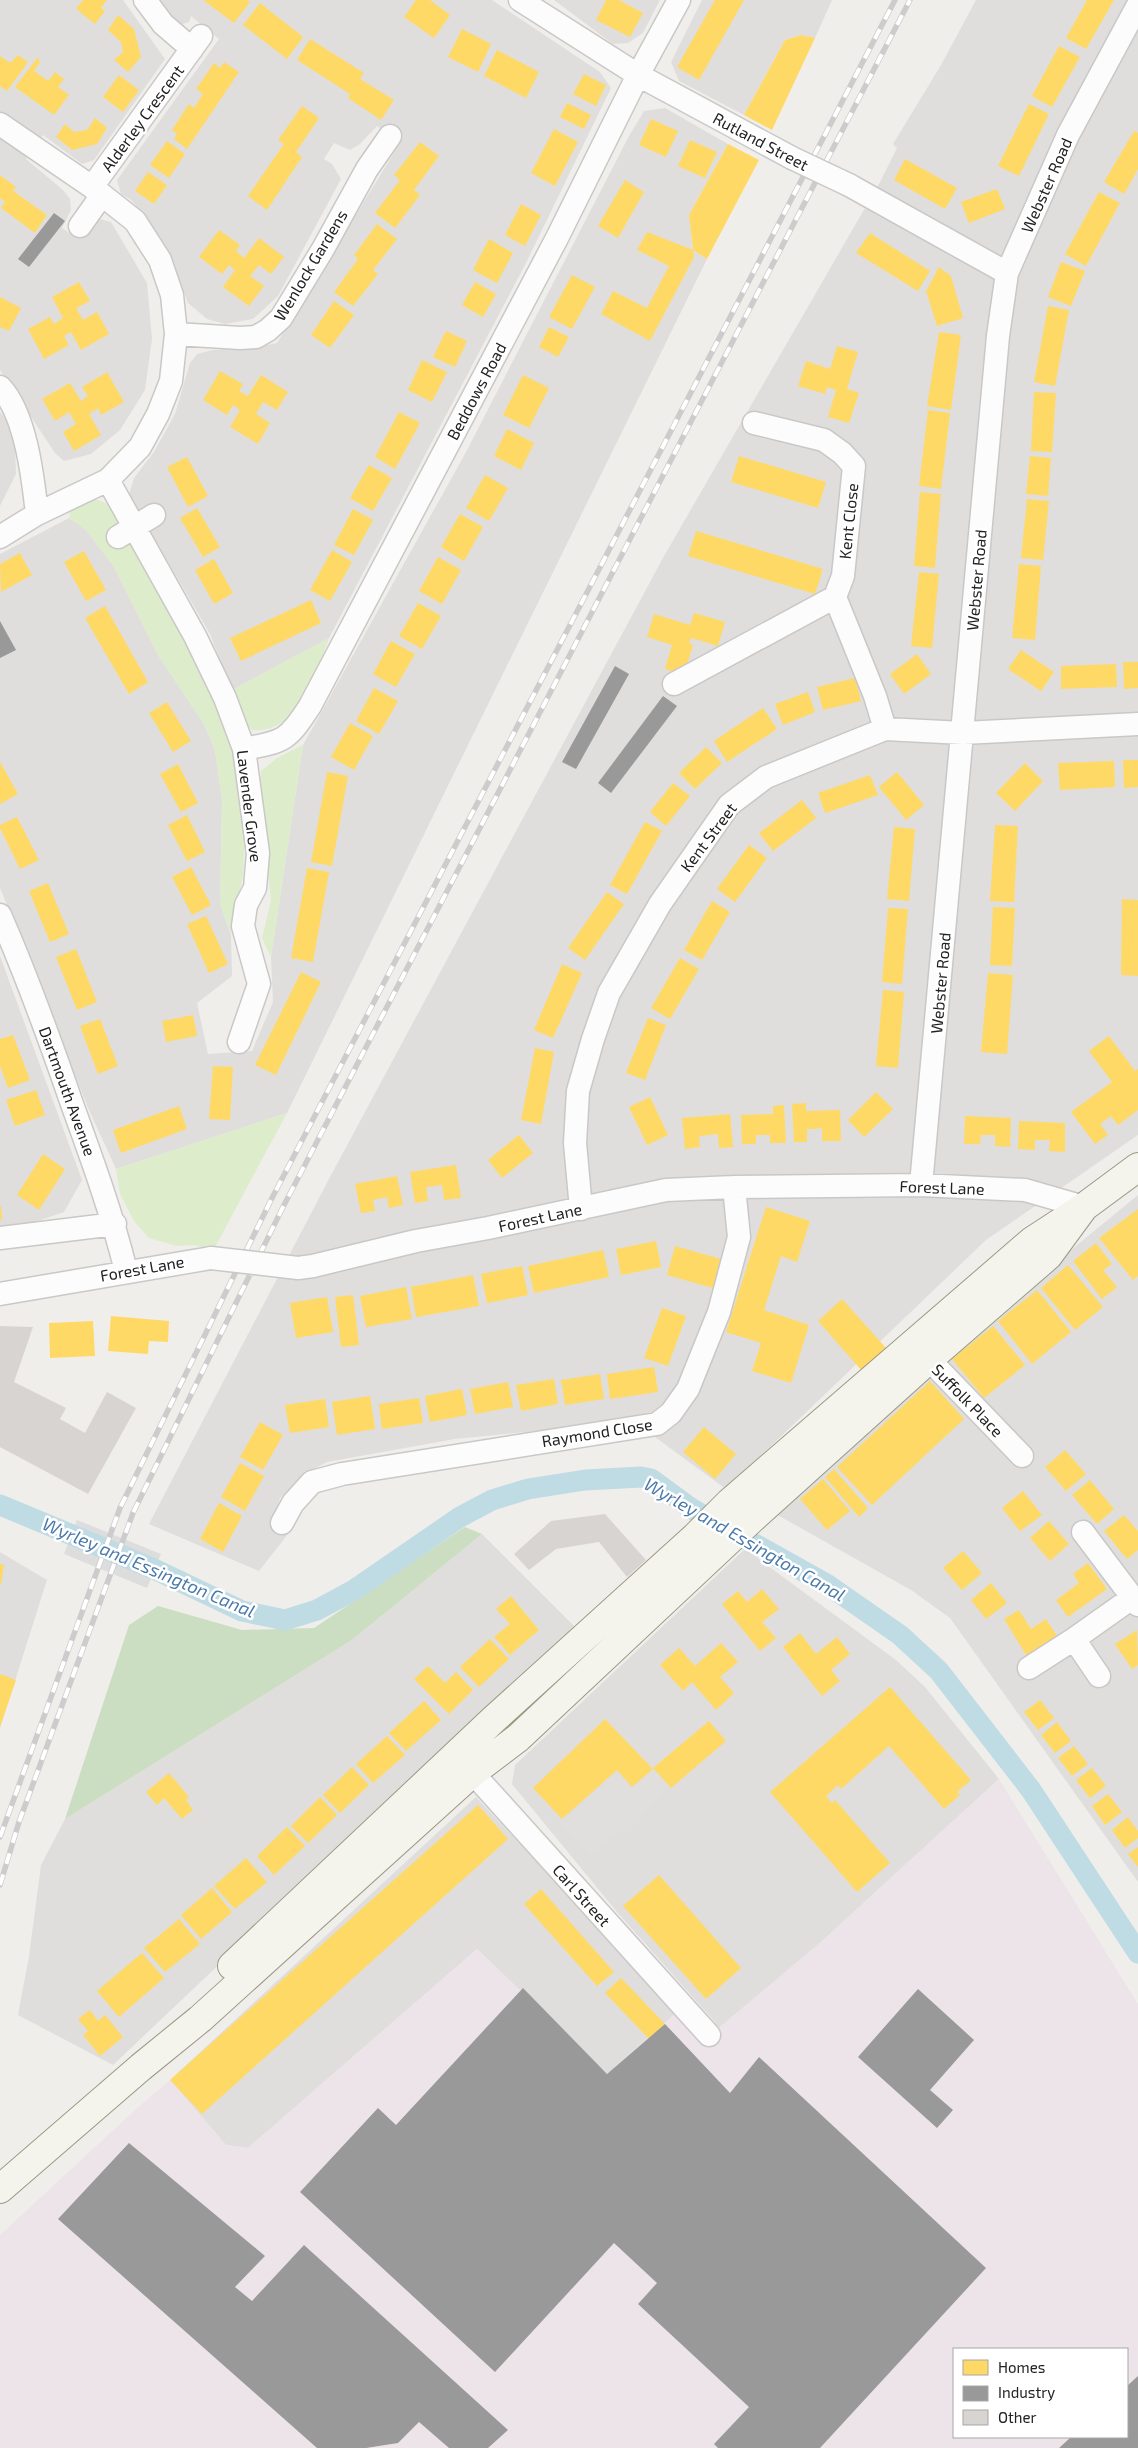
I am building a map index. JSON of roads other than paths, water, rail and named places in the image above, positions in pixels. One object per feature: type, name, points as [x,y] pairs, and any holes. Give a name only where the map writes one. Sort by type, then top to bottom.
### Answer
[{"type":"main road","points":[[0,2189],[141,2067],[188,2009],[464,1764],[728,1504],[820,1441],[921,1351],[1032,1241],[1084,1208],[1138,1167]]},
{"type":"main road","points":[[464,1764],[518,1738],[755,1516],[820,1441]]},
{"type":"street","name":"Alderley Crescent","points":[[97,191],[196,43],[163,24],[145,0]]},
{"type":"street","name":"Rutland Street","points":[[520,0],[638,75],[1007,272]]},
{"type":"street","name":"Beddows Road","points":[[244,749],[276,743],[293,732],[310,706],[557,238],[638,75],[678,0]]},
{"type":"street","name":"Webster Road","points":[[922,1185],[998,336],[1007,272],[1068,135],[1138,5]]},
{"type":"street","points":[[0,124],[97,191],[134,221],[160,260],[172,295],[176,334],[171,381],[158,414],[140,447],[108,480],[37,514],[0,537]]},
{"type":"street","name":"Wenlock Gardens","points":[[176,334],[240,338],[256,337],[268,330],[281,318],[323,249],[359,163],[390,136]]},
{"type":"street","points":[[80,226],[97,191]]},
{"type":"street","points":[[0,387],[22,427],[33,475],[37,514]]},
{"type":"street","name":"Kent Close","points":[[754,423],[824,440],[854,466],[843,576],[835,597]]},
{"type":"street","name":"Lavender Grove","points":[[108,480],[126,532],[195,636],[225,698],[244,749],[258,853],[255,888],[246,905],[243,926],[259,984],[239,1042]]},
{"type":"street","points":[[126,532],[154,515]]},
{"type":"street","points":[[674,684],[835,597],[875,696],[885,729]]},
{"type":"street","name":"Kent Street","points":[[581,1209],[575,1143],[581,1082],[609,993],[660,904],[729,806],[766,776],[885,729],[963,733],[1138,724]]},
{"type":"street","name":"Dartmouth Avenue","points":[[0,915],[43,1020],[115,1224],[126,1271]]},
{"type":"street","name":"Forest Lane","points":[[0,1294],[210,1258],[298,1268],[313,1266],[416,1240],[581,1209],[666,1190],[734,1187],[922,1185],[1025,1190],[1084,1208]]},
{"type":"street","name":"Raymond Close","points":[[294,1513],[312,1482],[342,1474],[657,1424],[671,1413],[688,1389],[720,1312],[739,1237],[734,1187]]},
{"type":"street","points":[[0,1238],[115,1224]]},
{"type":"street","name":"Suffolk Place","points":[[921,1351],[1022,1456]]},
{"type":"street","points":[[1028,1668],[1135,1601],[1083,1532]]},
{"type":"street","points":[[1074,1639],[1099,1676]]},
{"type":"street","name":"Carl Street","points":[[464,1764],[709,2035]]},
{"type":"waterway","name":"Wyrley and Essington Canal","points":[[0,1505],[154,1569],[242,1611],[285,1620],[317,1610],[354,1590],[460,1517],[492,1500],[528,1489],[585,1480],[641,1477],[651,1479],[692,1509],[828,1585],[900,1635],[939,1671],[1031,1790],[1138,1953]]},
{"type":"railway","points":[[0,1837],[120,1508],[271,1200],[895,0]]},
{"type":"railway","points":[[0,1885],[19,1822],[133,1513],[283,1207],[910,0]]}]
